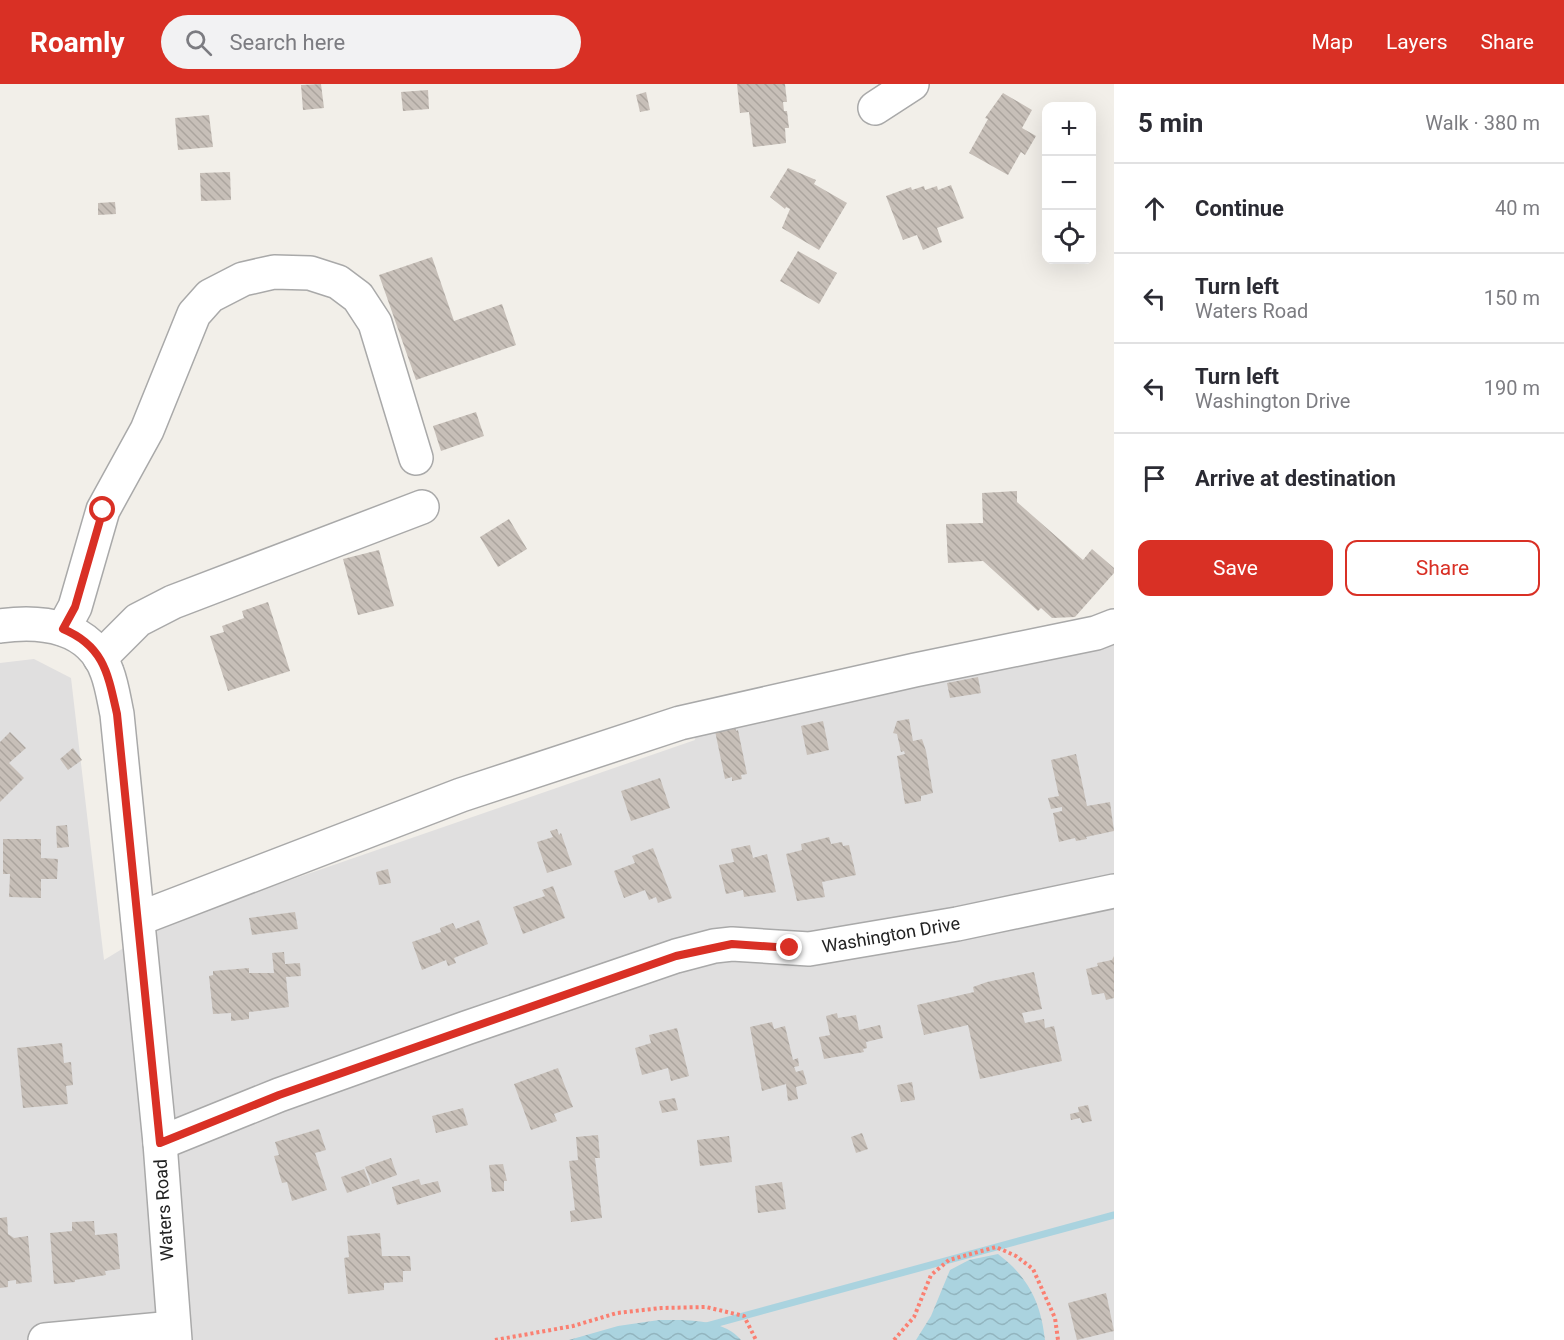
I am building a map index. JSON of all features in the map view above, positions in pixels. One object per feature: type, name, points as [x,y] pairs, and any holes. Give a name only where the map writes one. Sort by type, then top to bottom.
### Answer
[{"type":"street","points":[[875,108],[912,84]]},
{"type":"street","points":[[63,629],[75,607],[103,510],[147,430],[194,314],[210,296],[243,279],[274,272],[310,273],[338,282],[358,297],[375,323],[416,458]]},
{"type":"street","points":[[100,658],[138,620],[173,602],[422,507]]},
{"type":"street","name":"Waters Road","points":[[0,626],[38,623],[63,629],[79,636],[100,658],[107,671],[117,714],[138,920],[160,1143],[174,1334]]},
{"type":"street","points":[[138,920],[461,795],[680,723],[915,670],[1096,633],[1114,626]]},
{"type":"street","name":"Washington Drive","points":[[160,1143],[279,1095],[676,956],[714,946],[732,944],[809,949],[957,924],[1114,891]]},
{"type":"street","points":[[45,1340],[174,1334]]},
{"type":"path","points":[[894,1340],[914,1317],[931,1275],[949,1260],[996,1247],[1016,1256],[1033,1269],[1055,1318],[1058,1340]]},
{"type":"path","points":[[495,1340],[573,1326],[617,1313],[706,1307],[744,1316],[756,1340]]},
{"type":"shaded area","points":[[1114,641],[1114,1340],[0,1340],[0,663],[34,659],[71,678],[104,960],[163,924],[695,740],[693,729]]},
{"type":"water","points":[[998,1254],[1017,1272],[1031,1291],[1040,1314],[1045,1340],[916,1340],[931,1316],[950,1270],[969,1260]]},
{"type":"water","points":[[659,1320],[714,1324],[733,1333],[741,1340],[569,1340],[618,1326]]},
{"type":"building","points":[[321,84],[324,108],[303,110],[301,85]]},
{"type":"building","points":[[737,84],[785,84],[787,102],[783,102],[784,111],[787,111],[789,128],[785,128],[786,143],[753,147],[749,112],[740,113]]},
{"type":"building","points":[[428,90],[429,109],[403,111],[401,92]]},
{"type":"building","points":[[646,92],[650,110],[640,112],[636,95]]},
{"type":"building","points":[[1003,93],[1032,110],[1022,128],[1036,136],[1025,155],[1021,152],[1008,175],[969,153],[988,119],[985,118]]},
{"type":"building","points":[[209,115],[213,147],[178,150],[175,118]]},
{"type":"building","points":[[788,168],[816,180],[814,184],[847,203],[819,250],[782,228],[790,209],[786,207],[785,209],[770,197]]},
{"type":"building","points":[[230,172],[231,200],[201,201],[200,173]]},
{"type":"building","points":[[951,185],[964,218],[937,228],[942,242],[923,250],[917,235],[903,240],[886,196],[911,187],[912,190],[924,186],[925,190],[937,186],[938,190]]},
{"type":"building","points":[[115,202],[116,214],[98,215],[98,203]]},
{"type":"building","points":[[798,251],[837,273],[819,304],[780,281]]},
{"type":"building","points":[[432,257],[454,321],[502,304],[516,345],[416,380],[379,275]]},
{"type":"building","points":[[476,412],[484,436],[441,451],[433,426]]},
{"type":"building","points":[[1017,491],[1017,502],[1083,560],[1092,549],[1114,568],[1114,573],[1075,617],[1052,618],[1041,608],[1038,611],[983,561],[948,563],[946,524],[983,523],[982,493]]},
{"type":"building","points":[[509,519],[527,549],[498,567],[480,537]]},
{"type":"building","points":[[379,550],[394,606],[358,615],[343,559]]},
{"type":"building","points":[[268,602],[290,671],[228,691],[210,636],[224,632],[222,626],[244,618],[242,611]]},
{"type":"building","points":[[978,677],[981,693],[950,698],[947,683]]},
{"type":"building","points":[[909,719],[913,741],[922,739],[926,751],[933,793],[921,796],[921,801],[905,804],[897,756],[905,754],[904,751],[901,752],[897,734],[893,733],[897,721]]},
{"type":"building","points":[[823,721],[829,750],[807,755],[801,726]]},
{"type":"building","points":[[734,722],[736,731],[738,730],[747,774],[741,775],[742,779],[732,781],[732,777],[725,779],[714,726]]},
{"type":"building","points":[[10,732],[26,748],[9,763],[24,778],[0,802],[0,742]]},
{"type":"building","points":[[73,748],[82,760],[68,770],[60,759]]},
{"type":"building","points":[[1076,754],[1087,806],[1110,802],[1114,831],[1086,837],[1087,839],[1076,841],[1075,838],[1059,842],[1053,813],[1062,811],[1062,807],[1051,809],[1048,798],[1059,796],[1051,760]]},
{"type":"building","points":[[660,778],[670,808],[631,821],[621,791]]},
{"type":"building","points":[[67,825],[69,847],[57,848],[56,826]]},
{"type":"building","points":[[557,829],[559,835],[561,833],[572,865],[547,873],[537,842],[553,837],[550,831]]},
{"type":"building","points":[[829,837],[831,844],[842,842],[843,846],[849,845],[856,875],[822,882],[825,897],[797,901],[786,854],[802,850],[801,844]]},
{"type":"building","points":[[3,839],[41,839],[41,858],[58,859],[57,879],[41,879],[41,898],[9,897],[10,874],[3,874]]},
{"type":"building","points":[[750,845],[753,858],[767,854],[776,892],[744,897],[743,890],[726,894],[719,865],[734,862],[731,849]]},
{"type":"building","points":[[653,848],[672,898],[658,903],[656,897],[649,900],[645,890],[624,898],[614,871],[635,863],[632,856]]},
{"type":"building","points":[[388,869],[391,883],[379,885],[376,872]]},
{"type":"building","points":[[553,886],[565,918],[523,934],[513,907],[545,896],[542,890]]},
{"type":"building","points":[[295,912],[298,929],[252,935],[249,918]]},
{"type":"building","points":[[479,920],[488,944],[454,958],[456,963],[448,966],[446,960],[422,970],[412,942],[441,932],[440,928],[453,923],[456,929]]},
{"type":"building","points":[[284,952],[285,964],[300,963],[301,976],[286,977],[289,1007],[249,1012],[249,1019],[231,1021],[231,1013],[213,1014],[209,976],[213,975],[213,971],[249,968],[249,973],[274,973],[272,953]]},
{"type":"building","points":[[1114,956],[1114,998],[1106,1000],[1104,993],[1092,995],[1086,969],[1098,966],[1097,963],[1112,960]]},
{"type":"building","points":[[1034,972],[1042,1009],[1022,1013],[1025,1023],[1044,1019],[1045,1028],[1054,1026],[1062,1061],[980,1079],[968,1025],[924,1035],[917,1005],[974,992],[973,987],[987,982]]},
{"type":"building","points":[[837,1013],[838,1018],[856,1015],[859,1030],[880,1025],[883,1038],[866,1042],[867,1048],[863,1049],[864,1052],[824,1059],[819,1037],[830,1035],[826,1016]]},
{"type":"building","points":[[772,1022],[774,1029],[785,1026],[793,1060],[798,1058],[799,1066],[794,1067],[796,1072],[803,1070],[807,1084],[796,1087],[798,1099],[788,1101],[786,1084],[762,1091],[750,1027]]},
{"type":"building","points":[[677,1028],[689,1076],[671,1081],[668,1068],[642,1075],[635,1048],[651,1043],[649,1035]]},
{"type":"building","points":[[62,1043],[64,1063],[71,1062],[73,1085],[66,1086],[68,1104],[23,1108],[17,1048]]},
{"type":"building","points":[[558,1068],[573,1107],[554,1114],[557,1121],[531,1130],[514,1084]]},
{"type":"building","points":[[912,1082],[915,1100],[901,1102],[897,1085]]},
{"type":"building","points":[[675,1098],[678,1110],[662,1113],[659,1101]]},
{"type":"building","points":[[1088,1105],[1092,1121],[1082,1123],[1080,1118],[1071,1120],[1070,1114],[1079,1112],[1078,1107]]},
{"type":"building","points":[[463,1108],[468,1125],[436,1133],[432,1116]]},
{"type":"building","points":[[319,1129],[326,1150],[315,1153],[327,1190],[292,1201],[287,1182],[282,1183],[274,1156],[279,1155],[275,1142]]},
{"type":"building","points":[[862,1133],[868,1149],[856,1153],[851,1137]]},
{"type":"building","points":[[598,1135],[600,1158],[595,1158],[602,1218],[571,1222],[570,1211],[575,1210],[569,1161],[578,1160],[576,1137]]},
{"type":"building","points":[[729,1136],[732,1162],[700,1166],[697,1140]]},
{"type":"building","points":[[391,1158],[397,1175],[372,1184],[365,1167]]},
{"type":"building","points":[[503,1164],[507,1181],[504,1181],[504,1191],[492,1192],[489,1165]]},
{"type":"building","points":[[364,1169],[370,1185],[347,1193],[341,1177]]},
{"type":"building","points":[[419,1179],[421,1185],[438,1181],[441,1192],[397,1205],[392,1187]]},
{"type":"building","points":[[782,1182],[786,1209],[758,1213],[755,1186]]},
{"type":"building","points":[[7,1217],[8,1234],[14,1238],[28,1236],[32,1282],[16,1284],[16,1280],[8,1281],[8,1287],[0,1288],[0,1218]]},
{"type":"building","points":[[94,1221],[95,1235],[117,1233],[120,1269],[105,1271],[106,1275],[54,1284],[50,1233],[72,1231],[72,1222]]},
{"type":"building","points":[[380,1233],[382,1256],[410,1256],[411,1271],[403,1271],[403,1282],[384,1283],[384,1290],[348,1294],[344,1258],[349,1257],[347,1236]]},
{"type":"building","points":[[1106,1293],[1114,1331],[1077,1340],[1068,1303]]},
{"type":"waterway","points":[[703,1327],[1114,1215]]},
{"type":"route","points":[[103,510],[75,607],[63,629],[79,636],[100,658],[107,671],[117,714],[160,1143],[279,1095],[676,956],[714,946],[732,944],[790,948]]}]
